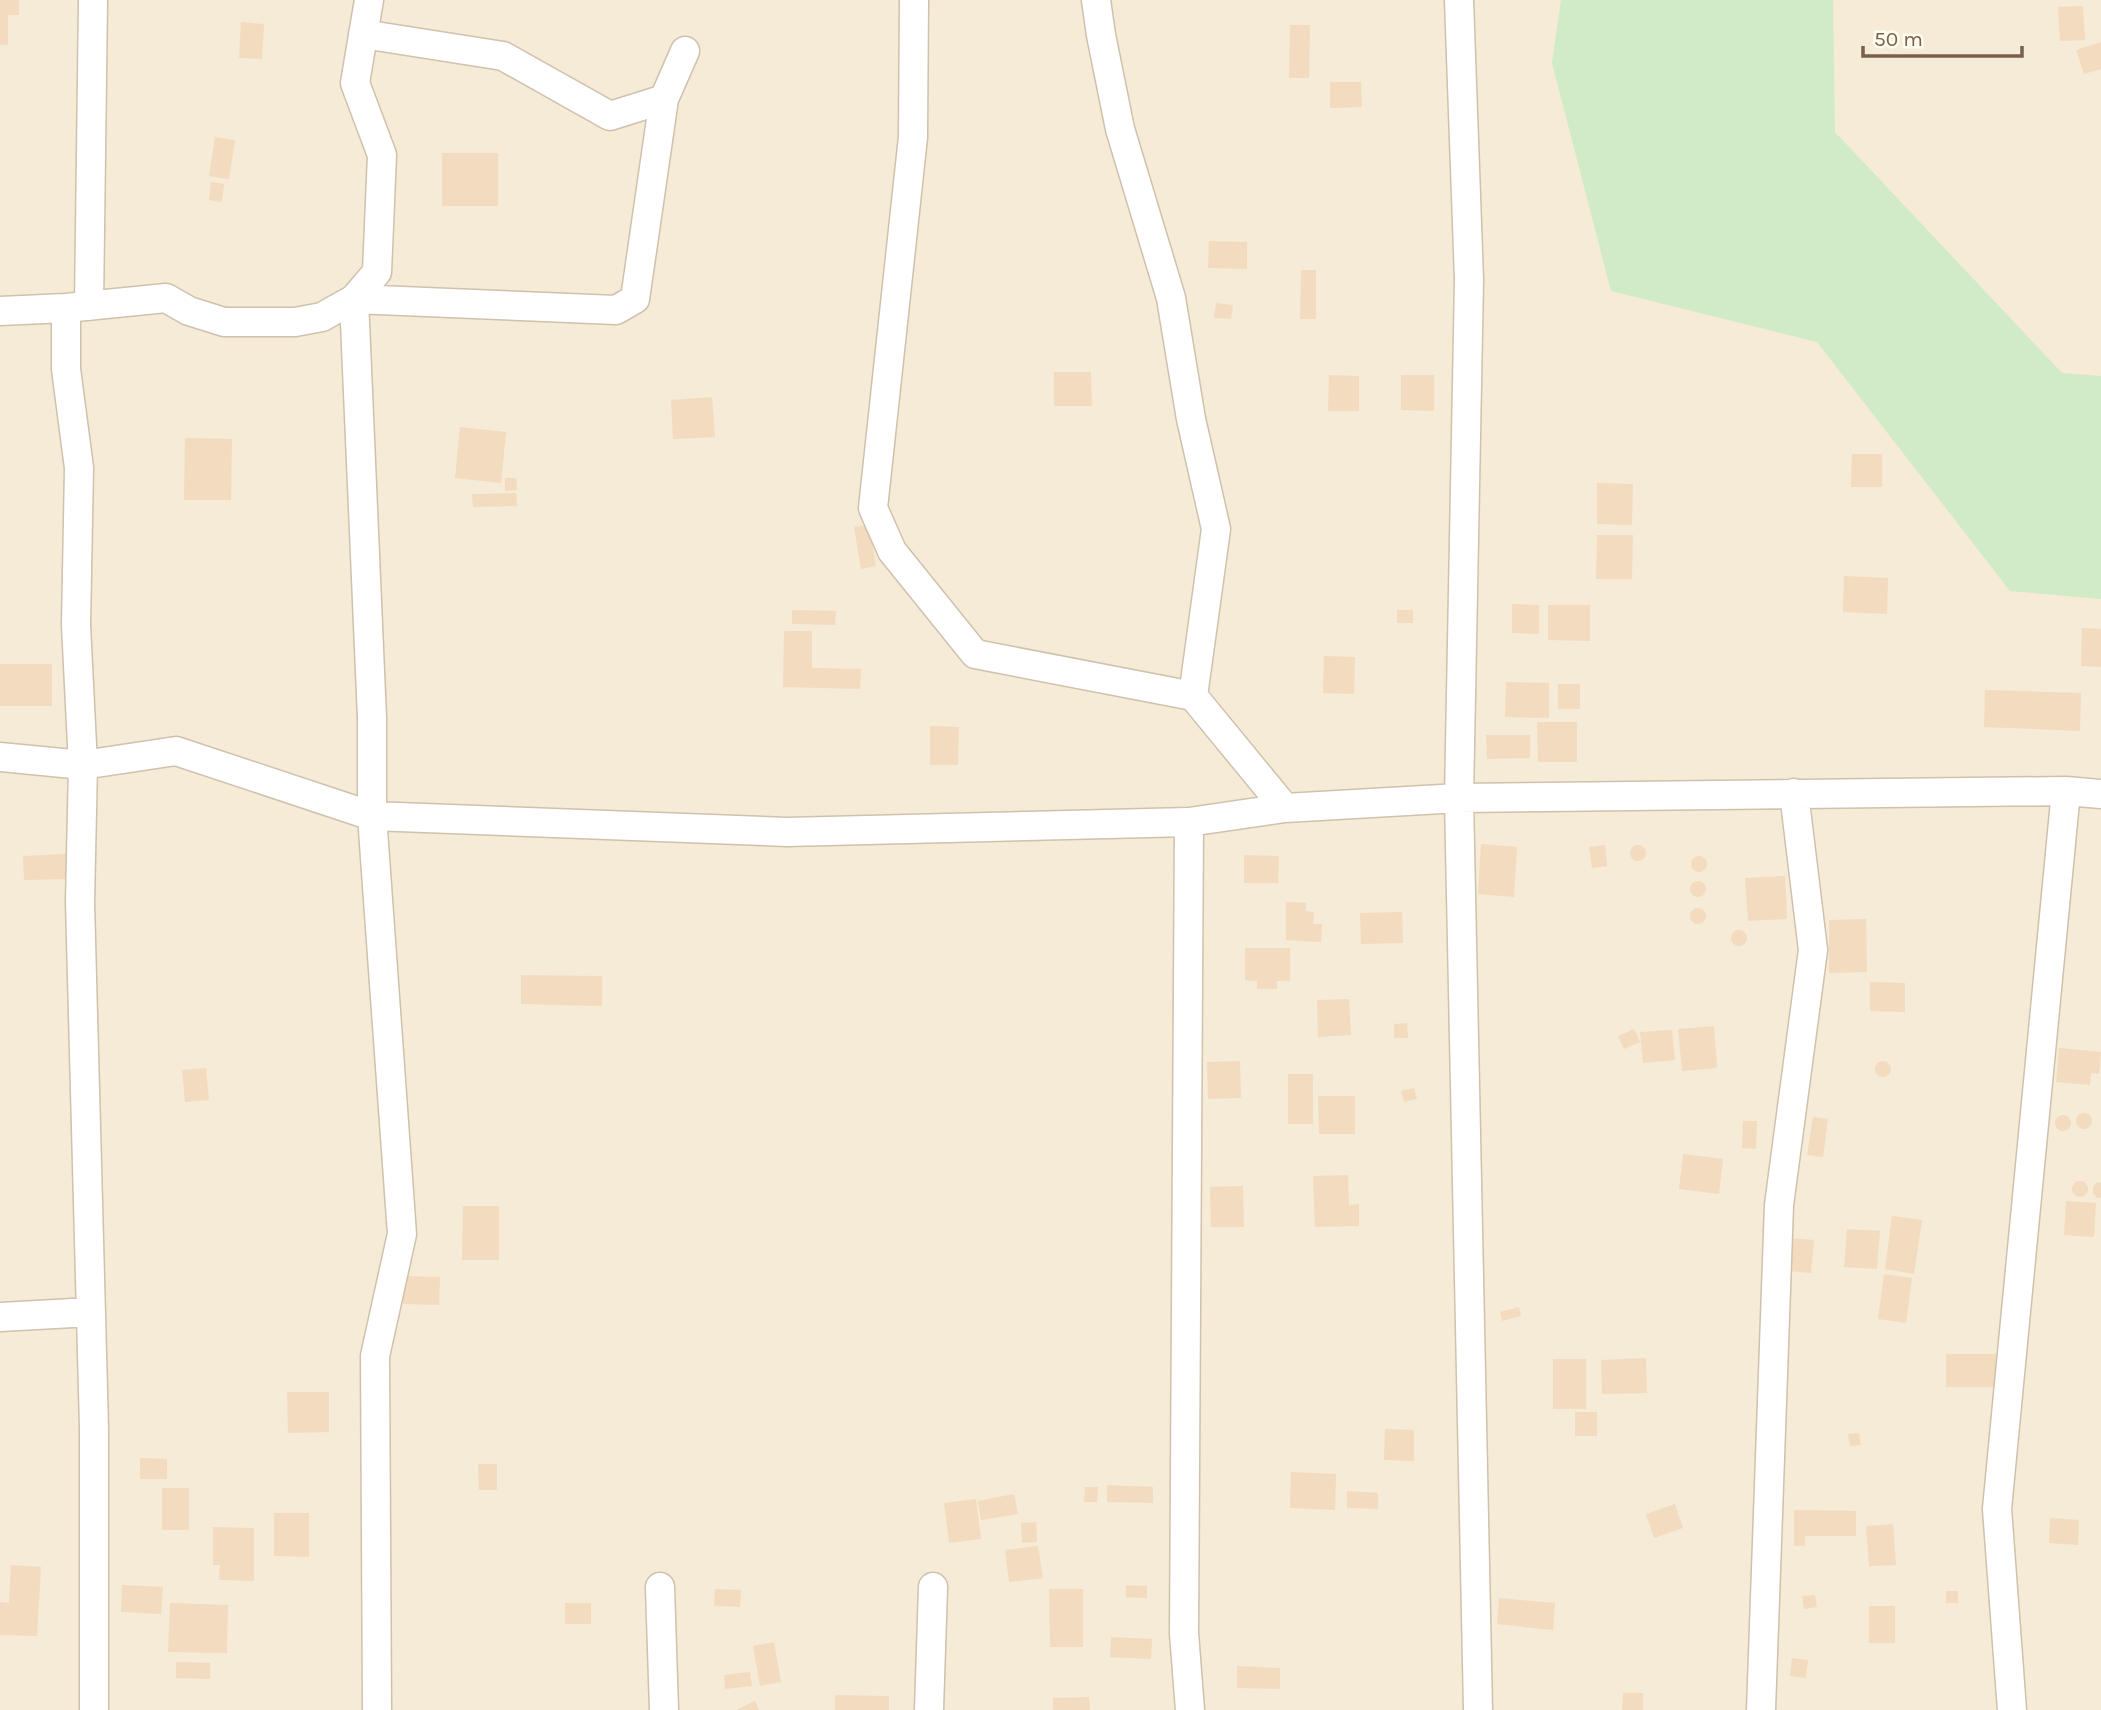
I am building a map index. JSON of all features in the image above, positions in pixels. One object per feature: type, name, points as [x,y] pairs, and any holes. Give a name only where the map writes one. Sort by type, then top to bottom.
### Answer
[{"type":"street","points":[[93,0],[77,307],[66,369],[79,468],[76,625],[83,765],[79,902],[94,1428],[94,1710]]},
{"type":"street","points":[[0,311],[166,298],[189,311],[224,322],[295,322],[322,317],[354,299],[377,272],[382,155],[355,83],[369,0]]},
{"type":"street","points":[[914,0],[914,137],[873,508],[892,551],[975,654],[1193,696],[1285,808]]},
{"type":"street","points":[[1096,0],[1120,129],[1171,298],[1191,419],[1216,528],[1193,696]]},
{"type":"street","points":[[1459,0],[1469,280],[1459,798],[1478,1710]]},
{"type":"street","points":[[363,34],[503,56],[610,116],[664,99]]},
{"type":"street","points":[[354,299],[616,310],[635,299],[664,99],[685,51]]},
{"type":"street","points":[[354,299],[372,718],[372,816],[401,1234],[375,1356],[377,1710]]},
{"type":"street","points":[[0,757],[83,765],[176,751],[372,816],[787,832],[1189,822],[1285,808],[1459,798],[2066,791],[2101,794]]},
{"type":"street","points":[[2012,1710],[1997,1509],[2066,791]]},
{"type":"street","points":[[1761,1710],[1779,1205],[1813,950],[1794,793]]},
{"type":"street","points":[[1189,822],[1184,1633],[1190,1710]]},
{"type":"street","points":[[0,1317],[90,1312]]},
{"type":"street","points":[[660,1587],[664,1710]]},
{"type":"street","points":[[929,1710],[933,1587]]},
{"type":"shaded area","points":[[0,0],[2101,0],[2101,1710],[0,1710]]},
{"type":"green space","points":[[1561,0],[1833,0],[1835,132],[2062,373],[2101,376],[2101,599],[2010,591],[1817,342],[1611,291],[1552,63]]},
{"type":"building","points":[[0,0],[19,0],[19,15],[8,15],[8,45],[0,45]]},
{"type":"building","points":[[2083,6],[2085,40],[2060,41],[2058,7]]},
{"type":"building","points":[[241,22],[264,24],[262,59],[239,58]]},
{"type":"building","points":[[1290,25],[1310,25],[1309,78],[1289,78]]},
{"type":"building","points":[[2101,42],[2101,69],[2084,74],[2076,50]]},
{"type":"building","points":[[1330,82],[1361,82],[1362,107],[1330,108]]},
{"type":"building","points":[[215,137],[235,140],[229,179],[209,176]]},
{"type":"building","points":[[442,153],[498,153],[498,206],[442,206]]},
{"type":"building","points":[[211,182],[224,184],[222,202],[209,200]]},
{"type":"building","points":[[1209,241],[1247,242],[1247,269],[1208,268]]},
{"type":"building","points":[[1301,270],[1316,270],[1316,319],[1300,319]]},
{"type":"building","points":[[1216,303],[1233,305],[1231,319],[1214,318]]},
{"type":"building","points":[[1054,372],[1091,372],[1092,406],[1054,406]]},
{"type":"building","points":[[1329,375],[1359,376],[1359,411],[1328,411]]},
{"type":"building","points":[[1401,375],[1434,375],[1434,411],[1401,410]]},
{"type":"building","points":[[712,397],[715,437],[673,439],[671,400]]},
{"type":"building","points":[[460,427],[506,432],[501,483],[455,478]]},
{"type":"building","points":[[185,438],[232,439],[231,500],[184,500]]},
{"type":"building","points":[[1852,454],[1882,454],[1882,487],[1851,487]]},
{"type":"building","points":[[505,478],[516,478],[517,490],[505,491]]},
{"type":"building","points":[[1597,483],[1633,484],[1632,525],[1597,524]]},
{"type":"building","points":[[516,493],[517,506],[473,507],[472,494]]},
{"type":"building","points":[[869,525],[876,566],[861,569],[854,527]]},
{"type":"building","points":[[1597,535],[1633,535],[1632,579],[1596,579]]},
{"type":"building","points":[[1844,576],[1888,578],[1887,614],[1843,612]]},
{"type":"building","points":[[1512,604],[1539,605],[1539,634],[1512,633]]},
{"type":"building","points":[[1548,605],[1590,605],[1590,641],[1548,640]]},
{"type":"building","points":[[792,610],[836,611],[835,625],[792,624]]},
{"type":"building","points":[[1397,610],[1413,610],[1413,623],[1397,623]]},
{"type":"building","points":[[2082,628],[2101,629],[2101,667],[2081,666]]},
{"type":"building","points":[[784,631],[812,631],[812,668],[861,669],[860,689],[783,687]]},
{"type":"building","points":[[1324,656],[1355,657],[1354,694],[1323,693]]},
{"type":"building","points":[[0,664],[52,664],[52,706],[0,706]]},
{"type":"building","points":[[1506,682],[1549,683],[1549,718],[1505,717]]},
{"type":"building","points":[[1558,684],[1580,684],[1580,709],[1558,709]]},
{"type":"building","points":[[1985,690],[2081,693],[2080,731],[1984,727]]},
{"type":"building","points":[[1537,722],[1577,722],[1577,762],[1538,762]]},
{"type":"building","points":[[930,726],[959,727],[958,765],[930,765]]},
{"type":"building","points":[[1486,735],[1530,735],[1530,758],[1487,759]]},
{"type":"building","points":[[1481,844],[1517,847],[1514,897],[1478,894]]},
{"type":"building","points":[[1605,845],[1607,866],[1592,868],[1589,847]]},
{"type":"building","points":[[1638,845],[1644,847],[1644,859],[1638,861],[1632,859],[1630,853],[1632,847]]},
{"type":"building","points":[[67,854],[67,879],[24,880],[23,856]]},
{"type":"building","points":[[1244,855],[1279,856],[1278,883],[1244,883]]},
{"type":"building","points":[[1699,856],[1705,858],[1705,870],[1699,872],[1693,870],[1691,864],[1693,858]]},
{"type":"building","points":[[1785,876],[1787,919],[1748,921],[1745,878]]},
{"type":"building","points":[[1698,881],[1704,883],[1704,895],[1698,897],[1692,895],[1690,889],[1692,883]]},
{"type":"building","points":[[1286,902],[1306,903],[1306,911],[1314,912],[1313,924],[1322,924],[1321,942],[1286,940]]},
{"type":"building","points":[[1698,908],[1704,910],[1704,922],[1698,924],[1692,922],[1690,916],[1692,910]]},
{"type":"building","points":[[1402,912],[1403,943],[1361,944],[1360,913]]},
{"type":"building","points":[[1866,919],[1867,972],[1829,973],[1829,920]]},
{"type":"building","points":[[1739,930],[1745,932],[1745,944],[1739,946],[1733,944],[1731,938],[1733,932]]},
{"type":"building","points":[[1245,948],[1290,948],[1290,981],[1277,981],[1277,989],[1257,989],[1257,981],[1245,980]]},
{"type":"building","points":[[521,975],[602,976],[602,1006],[521,1004]]},
{"type":"building","points":[[1870,982],[1905,983],[1905,1012],[1870,1011]]},
{"type":"building","points":[[1349,999],[1351,1035],[1318,1037],[1317,1000]]},
{"type":"building","points":[[1407,1023],[1408,1038],[1394,1038],[1394,1024]]},
{"type":"building","points":[[1714,1026],[1717,1068],[1682,1071],[1678,1029]]},
{"type":"building","points":[[1634,1029],[1640,1042],[1624,1049],[1618,1036]]},
{"type":"building","points":[[1672,1030],[1675,1060],[1643,1063],[1640,1032]]},
{"type":"building","points":[[2059,1048],[2101,1052],[2099,1074],[2091,1073],[2090,1085],[2056,1082]]},
{"type":"building","points":[[1240,1061],[1241,1098],[1208,1099],[1207,1062]]},
{"type":"building","points":[[1883,1061],[1889,1063],[1889,1075],[1883,1077],[1877,1075],[1875,1069],[1877,1063]]},
{"type":"building","points":[[206,1068],[209,1100],[185,1102],[182,1070]]},
{"type":"building","points":[[1288,1074],[1313,1074],[1313,1124],[1288,1124]]},
{"type":"building","points":[[1414,1088],[1417,1099],[1404,1102],[1401,1091]]},
{"type":"building","points":[[1318,1096],[1355,1096],[1355,1134],[1319,1134]]},
{"type":"building","points":[[2084,1113],[2090,1115],[2090,1127],[2084,1129],[2078,1127],[2076,1121],[2078,1115]]},
{"type":"building","points":[[2063,1115],[2069,1117],[2069,1129],[2063,1131],[2057,1129],[2055,1123],[2057,1117]]},
{"type":"building","points":[[1813,1117],[1828,1119],[1823,1157],[1807,1155]]},
{"type":"building","points":[[1743,1121],[1757,1121],[1756,1149],[1742,1148]]},
{"type":"building","points":[[1683,1154],[1723,1159],[1719,1194],[1679,1189]]},
{"type":"building","points":[[1348,1175],[1349,1205],[1359,1204],[1359,1226],[1315,1227],[1313,1176]]},
{"type":"building","points":[[2080,1181],[2086,1183],[2086,1195],[2080,1197],[2074,1195],[2072,1189],[2074,1183]]},
{"type":"building","points":[[2101,1183],[2101,1198],[2097,1198],[2093,1193],[2093,1186]]},
{"type":"building","points":[[1243,1186],[1244,1227],[1211,1227],[1210,1187]]},
{"type":"building","points":[[2066,1201],[2096,1203],[2094,1237],[2064,1235]]},
{"type":"building","points":[[463,1206],[499,1206],[499,1260],[462,1260]]},
{"type":"building","points":[[1892,1216],[1922,1220],[1914,1274],[1885,1269]]},
{"type":"building","points":[[1847,1229],[1880,1231],[1877,1269],[1844,1267]]},
{"type":"building","points":[[1790,1238],[1814,1240],[1811,1273],[1788,1271]]},
{"type":"building","points":[[1884,1274],[1912,1278],[1906,1323],[1878,1319]]},
{"type":"building","points":[[403,1276],[440,1277],[439,1305],[403,1304]]},
{"type":"building","points":[[1519,1307],[1521,1316],[1502,1321],[1500,1312]]},
{"type":"building","points":[[1946,1354],[2000,1354],[2000,1387],[1946,1387]]},
{"type":"building","points":[[1646,1358],[1647,1393],[1602,1394],[1601,1360]]},
{"type":"building","points":[[1553,1359],[1586,1359],[1586,1409],[1553,1409]]},
{"type":"building","points":[[287,1392],[329,1392],[329,1432],[288,1433]]},
{"type":"building","points":[[1575,1412],[1597,1412],[1597,1436],[1575,1436]]},
{"type":"building","points":[[1385,1429],[1414,1430],[1414,1461],[1384,1460]]},
{"type":"building","points":[[1859,1433],[1861,1445],[1850,1446],[1848,1434]]},
{"type":"building","points":[[140,1458],[167,1459],[167,1479],[140,1479]]},
{"type":"building","points":[[478,1464],[497,1464],[497,1490],[479,1490]]},
{"type":"building","points":[[1291,1472],[1336,1474],[1335,1510],[1290,1508]]},
{"type":"building","points":[[1107,1485],[1153,1487],[1153,1503],[1107,1502]]},
{"type":"building","points":[[1085,1487],[1098,1487],[1097,1502],[1084,1502]]},
{"type":"building","points":[[162,1488],[189,1488],[189,1530],[162,1530]]},
{"type":"building","points":[[1347,1491],[1378,1493],[1378,1509],[1347,1508]]},
{"type":"building","points":[[1014,1494],[1018,1514],[981,1520],[978,1501]]},
{"type":"building","points":[[976,1499],[981,1539],[949,1543],[944,1503]]},
{"type":"building","points":[[1675,1504],[1683,1528],[1654,1538],[1646,1514]]},
{"type":"building","points":[[1794,1510],[1856,1511],[1856,1536],[1805,1536],[1805,1546],[1794,1546]]},
{"type":"building","points":[[274,1513],[309,1513],[309,1557],[274,1556]]},
{"type":"building","points":[[2050,1518],[2079,1520],[2078,1545],[2049,1543]]},
{"type":"building","points":[[1036,1522],[1037,1542],[1022,1543],[1021,1523]]},
{"type":"building","points":[[1893,1524],[1896,1565],[1869,1566],[1866,1526]]},
{"type":"building","points":[[213,1527],[254,1528],[254,1581],[219,1580],[220,1565],[213,1565]]},
{"type":"building","points":[[1038,1546],[1043,1578],[1009,1582],[1005,1550]]},
{"type":"building","points":[[11,1565],[41,1567],[37,1636],[0,1635],[0,1602],[9,1603]]},
{"type":"building","points":[[122,1585],[163,1587],[161,1614],[121,1612]]},
{"type":"building","points":[[1126,1585],[1147,1586],[1147,1598],[1126,1597]]},
{"type":"building","points":[[715,1589],[741,1590],[740,1607],[714,1606]]},
{"type":"building","points":[[1049,1589],[1083,1589],[1083,1647],[1050,1647]]},
{"type":"building","points":[[1946,1591],[1958,1591],[1958,1603],[1946,1603]]},
{"type":"building","points":[[1815,1595],[1817,1607],[1804,1609],[1802,1596]]},
{"type":"building","points":[[1499,1598],[1555,1603],[1553,1630],[1497,1624]]},
{"type":"building","points":[[170,1603],[228,1605],[227,1653],[168,1652]]},
{"type":"building","points":[[565,1603],[591,1603],[591,1624],[565,1624]]},
{"type":"building","points":[[1869,1606],[1895,1606],[1895,1643],[1869,1643]]},
{"type":"building","points":[[1111,1637],[1152,1639],[1151,1659],[1110,1657]]},
{"type":"building","points":[[774,1642],[781,1682],[760,1686],[753,1646]]},
{"type":"building","points":[[1792,1658],[1808,1660],[1806,1678],[1790,1676]]},
{"type":"building","points":[[176,1662],[210,1663],[210,1679],[176,1678]]},
{"type":"building","points":[[1237,1666],[1280,1668],[1280,1689],[1237,1688]]},
{"type":"building","points":[[750,1672],[752,1686],[725,1689],[724,1675]]},
{"type":"building","points":[[1623,1693],[1643,1693],[1643,1710],[1622,1710]]},
{"type":"building","points":[[835,1695],[889,1696],[889,1710],[835,1710]]},
{"type":"building","points":[[1089,1697],[1090,1710],[1053,1710],[1053,1698]]},
{"type":"building","points":[[755,1701],[759,1710],[736,1710]]}]
